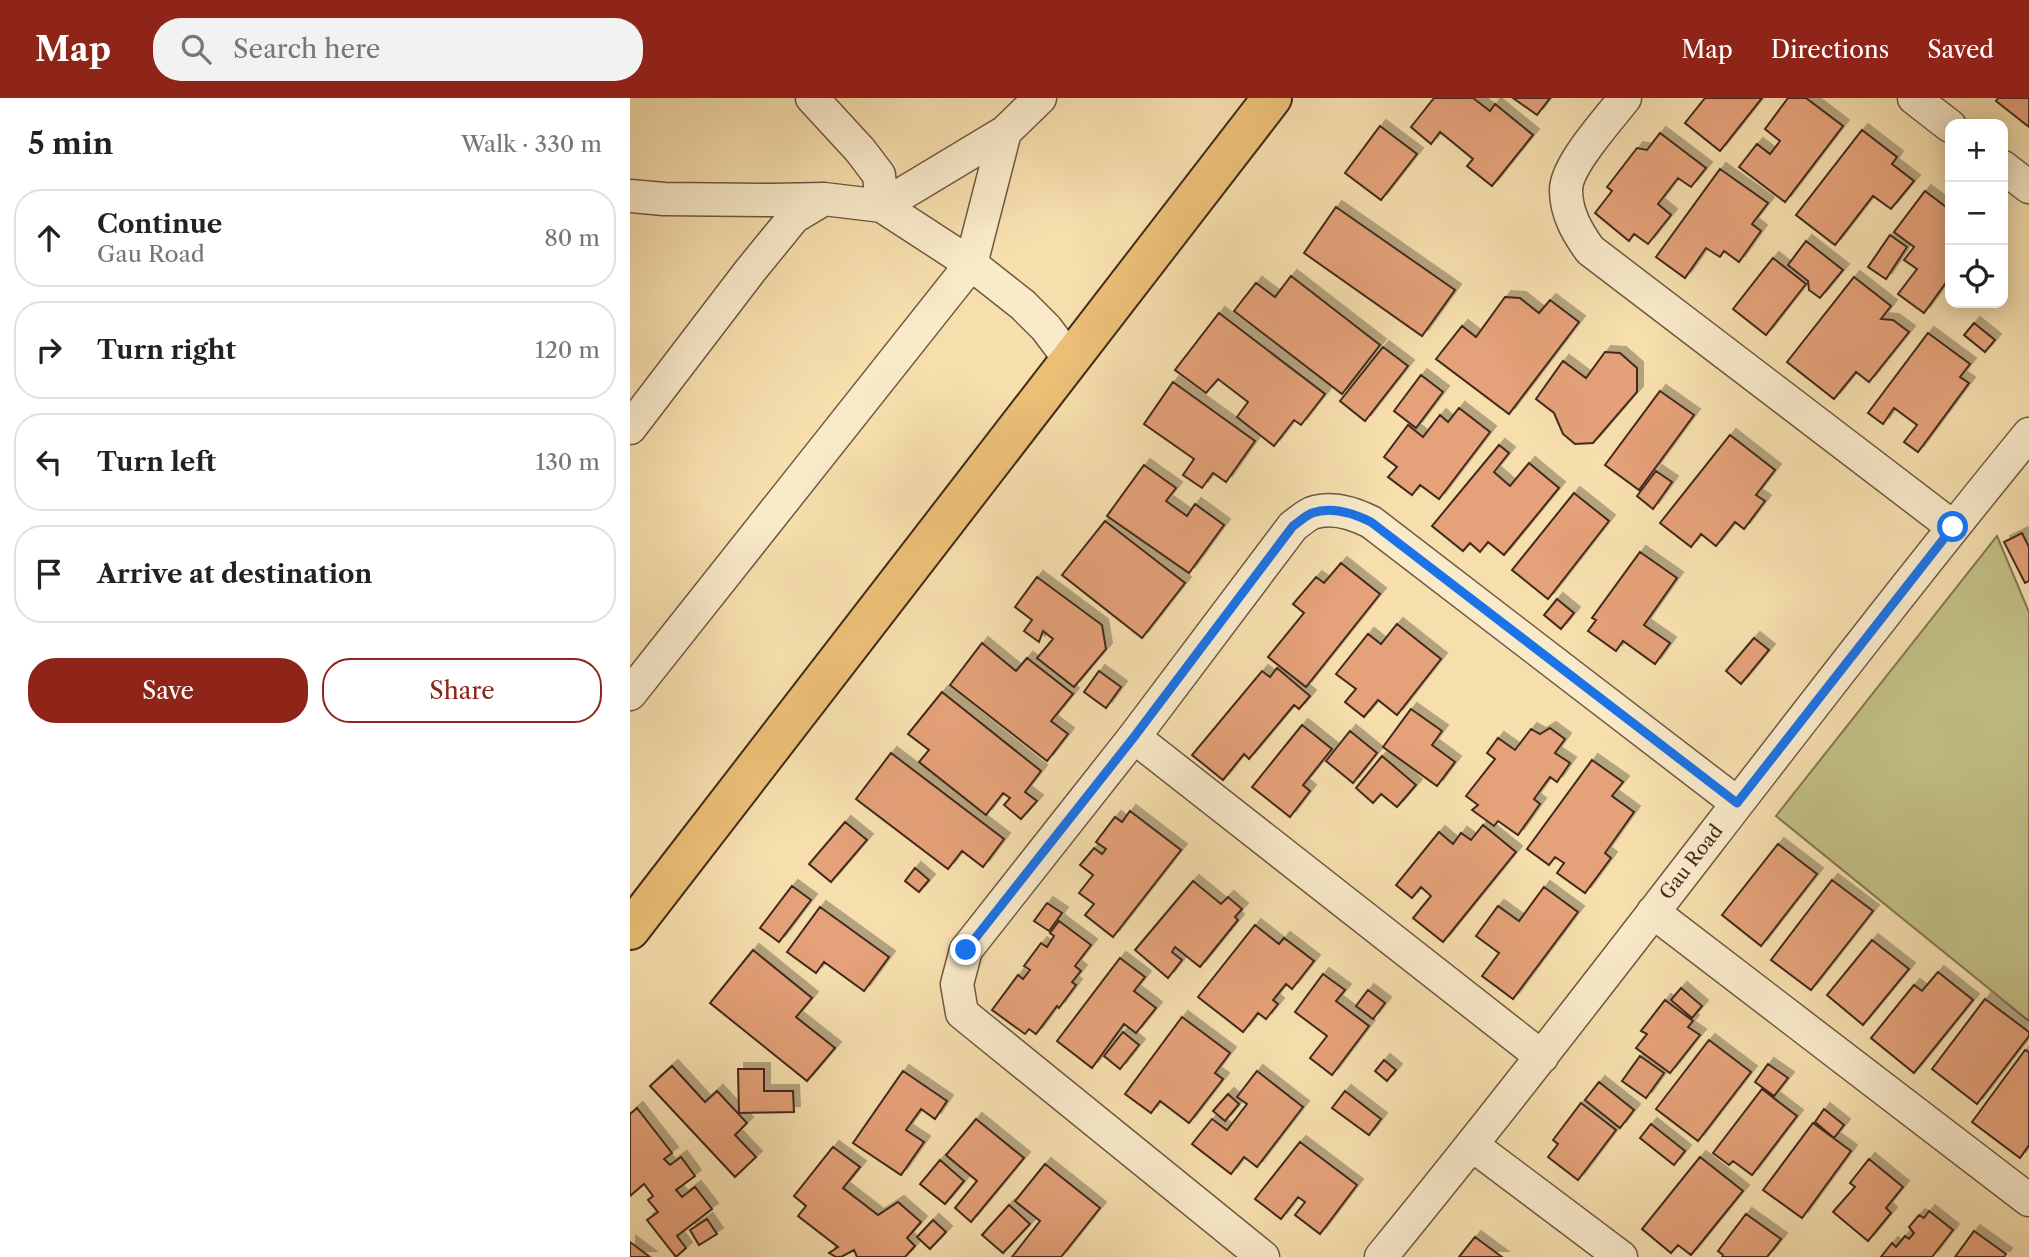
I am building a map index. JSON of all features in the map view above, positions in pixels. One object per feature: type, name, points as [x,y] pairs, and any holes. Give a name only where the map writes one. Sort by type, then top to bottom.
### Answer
[{"type":"main road","points":[[630,930],[1272,98]]},
{"type":"street","points":[[811,98],[860,150],[879,175],[882,206]]},
{"type":"street","points":[[882,206],[1006,132],[1040,98]]},
{"type":"street","points":[[1625,98],[1573,166],[1566,188],[1569,211],[1577,232],[1590,250],[1953,527]]},
{"type":"street","points":[[1913,98],[1945,122]]},
{"type":"street","points":[[630,694],[971,264],[1006,132]]},
{"type":"street","points":[[2008,171],[2029,187]]},
{"type":"street","points":[[630,195],[664,199],[824,199],[882,206],[971,264],[1023,305],[1046,328],[1070,360]]},
{"type":"street","points":[[630,428],[794,217],[824,199]]},
{"type":"street","name":"Gau Road","points":[[1381,1257],[1542,1057],[1737,803],[2029,434]]},
{"type":"street","points":[[1263,1257],[962,1013],[957,984],[966,950],[1134,737],[1293,526],[1311,513],[1334,510],[1352,513],[1371,522],[1737,803]]},
{"type":"street","points":[[1134,737],[1542,1057]]},
{"type":"street","points":[[1653,912],[2029,1200]]},
{"type":"street","points":[[1472,1145],[1620,1257]]},
{"type":"shaded area","points":[[1997,536],[2029,612],[2029,1021],[1776,816]]},
{"type":"building","points":[[1434,98],[1473,98],[1490,111],[1495,104],[1533,135],[1492,186],[1467,166],[1473,159],[1440,132],[1431,144],[1411,127]]},
{"type":"building","points":[[1513,98],[1550,98],[1537,115]]},
{"type":"building","points":[[1705,98],[1762,98],[1720,151],[1685,123]]},
{"type":"building","points":[[1788,98],[1806,98],[1843,126],[1785,202],[1739,167],[1757,144],[1770,154],[1780,141],[1765,129]]},
{"type":"building","points":[[1998,98],[2029,98],[2029,127],[1996,101]]},
{"type":"building","points":[[1380,126],[1417,154],[1381,200],[1345,173]]},
{"type":"building","points":[[1862,130],[1897,157],[1892,164],[1914,181],[1891,209],[1873,196],[1835,245],[1796,215]]},
{"type":"building","points":[[1660,133],[1706,168],[1691,187],[1678,178],[1658,204],[1671,215],[1648,244],[1634,234],[1629,241],[1595,213],[1612,191],[1607,187],[1637,148],[1647,150]]},
{"type":"building","points":[[1720,169],[1768,203],[1752,224],[1761,231],[1739,262],[1724,251],[1720,257],[1706,248],[1685,278],[1656,257]]},
{"type":"building","points":[[1925,191],[1945,206],[1945,284],[1924,313],[1898,294],[1917,269],[1904,260],[1914,247],[1894,232]]},
{"type":"building","points":[[1336,207],[1455,290],[1422,336],[1304,253]]},
{"type":"building","points":[[1890,235],[1907,247],[1886,279],[1868,267]]},
{"type":"building","points":[[1806,241],[1843,270],[1820,298],[1809,290],[1808,281],[1788,265]]},
{"type":"building","points":[[1773,258],[1806,284],[1766,335],[1733,309]]},
{"type":"building","points":[[1291,276],[1380,345],[1342,394],[1234,311],[1256,283],[1275,297]]},
{"type":"building","points":[[1854,277],[1891,306],[1881,319],[1893,320],[1909,332],[1869,382],[1856,372],[1834,399],[1787,362]]},
{"type":"building","points":[[1505,297],[1520,298],[1539,313],[1550,300],[1579,322],[1509,414],[1436,359],[1462,326],[1476,337]]},
{"type":"building","points":[[1219,313],[1325,394],[1301,425],[1294,420],[1274,446],[1237,417],[1248,402],[1218,379],[1206,393],[1175,370]]},
{"type":"building","points":[[1974,323],[1995,340],[1985,352],[1964,335]]},
{"type":"building","points":[[1928,333],[1970,364],[1960,377],[1969,383],[1918,452],[1904,442],[1917,425],[1894,408],[1883,424],[1868,413]]},
{"type":"building","points":[[1383,347],[1408,366],[1365,421],[1340,401]]},
{"type":"building","points":[[1605,352],[1620,353],[1637,368],[1637,392],[1593,443],[1575,444],[1563,434],[1554,413],[1536,399],[1563,361],[1586,378]]},
{"type":"building","points":[[1421,375],[1443,392],[1416,428],[1394,411]]},
{"type":"building","points":[[1173,382],[1255,441],[1226,482],[1213,473],[1202,488],[1183,475],[1194,459],[1144,424]]},
{"type":"building","points":[[1660,391],[1694,415],[1639,490],[1605,465]]},
{"type":"building","points":[[1459,408],[1490,432],[1439,499],[1420,485],[1412,495],[1388,477],[1397,467],[1384,457],[1408,425],[1423,437],[1440,415],[1448,422]]},
{"type":"building","points":[[1730,435],[1775,470],[1756,495],[1765,501],[1744,529],[1735,522],[1716,546],[1701,534],[1691,547],[1660,523]]},
{"type":"building","points":[[1499,445],[1509,453],[1494,472],[1510,486],[1529,463],[1559,488],[1504,555],[1488,542],[1480,552],[1470,543],[1463,551],[1432,526]]},
{"type":"building","points":[[1144,465],[1176,488],[1166,501],[1187,516],[1195,504],[1224,525],[1189,573],[1107,516]]},
{"type":"building","points":[[1656,471],[1672,482],[1653,509],[1637,496]]},
{"type":"building","points":[[1574,493],[1609,521],[1548,599],[1512,570]]},
{"type":"building","points":[[1105,521],[1185,583],[1142,638],[1062,575]]},
{"type":"building","points":[[2022,533],[2029,547],[2029,581],[2025,583],[2004,542]]},
{"type":"building","points":[[1640,552],[1677,578],[1644,625],[1670,643],[1655,664],[1623,641],[1616,651],[1588,631],[1596,620],[1592,618]]},
{"type":"building","points":[[1341,563],[1380,594],[1306,687],[1268,657],[1304,613],[1293,604],[1316,577],[1324,583]]},
{"type":"building","points":[[1037,577],[1102,625],[1106,649],[1074,687],[1037,658],[1053,639],[1043,631],[1039,642],[1024,631],[1032,620],[1015,607]]},
{"type":"building","points":[[1557,599],[1574,613],[1561,629],[1544,615]]},
{"type":"building","points":[[1397,624],[1441,659],[1397,715],[1378,700],[1364,717],[1345,702],[1356,689],[1336,674],[1368,634],[1381,644]]},
{"type":"building","points":[[1754,638],[1769,650],[1741,684],[1726,671]]},
{"type":"building","points":[[982,643],[1016,671],[1027,658],[1073,694],[1051,721],[1068,734],[1047,761],[950,685]]},
{"type":"building","points":[[1277,668],[1310,696],[1299,709],[1294,705],[1249,759],[1244,754],[1223,780],[1192,755],[1262,671],[1270,677]]},
{"type":"building","points":[[1099,671],[1121,687],[1106,708],[1084,692]]},
{"type":"building","points":[[942,692],[1041,771],[1025,792],[1037,801],[1021,819],[1004,805],[1010,798],[1003,793],[986,815],[919,762],[929,750],[908,734]]},
{"type":"building","points":[[1411,709],[1442,731],[1432,745],[1455,762],[1437,786],[1383,747]]},
{"type":"building","points":[[1302,725],[1332,749],[1303,785],[1310,791],[1290,817],[1252,787]]},
{"type":"building","points":[[1550,728],[1565,739],[1555,753],[1570,763],[1557,782],[1550,777],[1534,799],[1540,804],[1518,835],[1498,821],[1494,826],[1472,810],[1478,805],[1466,796],[1495,759],[1487,753],[1498,738],[1515,750],[1531,729],[1540,734]]},
{"type":"building","points":[[1350,731],[1377,753],[1353,783],[1326,761]]},
{"type":"building","points":[[891,753],[1004,839],[983,867],[962,851],[948,869],[856,799]]},
{"type":"building","points":[[1382,756],[1416,785],[1397,807],[1381,794],[1373,803],[1356,788]]},
{"type":"building","points":[[1592,760],[1623,782],[1612,796],[1634,812],[1605,853],[1611,858],[1585,893],[1557,873],[1564,863],[1555,857],[1549,865],[1527,849]]},
{"type":"building","points":[[1130,811],[1181,850],[1113,937],[1085,915],[1094,904],[1079,893],[1093,875],[1080,865],[1094,848],[1102,854],[1106,849],[1096,842],[1115,817],[1122,822]]},
{"type":"building","points":[[845,822],[867,840],[831,882],[809,864]]},
{"type":"building","points":[[1483,825],[1516,852],[1443,942],[1413,918],[1431,896],[1421,887],[1412,898],[1396,885],[1439,832],[1453,844],[1461,833],[1471,840]]},
{"type":"building","points":[[1778,844],[1817,874],[1761,946],[1722,915]]},
{"type":"building","points":[[915,868],[929,880],[919,892],[905,881]]},
{"type":"building","points":[[1832,880],[1873,911],[1811,990],[1771,960]]},
{"type":"building","points":[[1193,881],[1221,904],[1228,897],[1242,909],[1235,917],[1238,920],[1200,967],[1175,947],[1172,952],[1182,960],[1168,978],[1135,950]]},
{"type":"building","points":[[792,886],[811,900],[779,942],[760,928]]},
{"type":"building","points":[[1544,887],[1578,912],[1513,999],[1482,976],[1499,953],[1476,936],[1498,906],[1519,921]]},
{"type":"building","points":[[1047,903],[1062,913],[1049,931],[1034,921]]},
{"type":"building","points":[[820,907],[889,957],[864,991],[824,962],[816,973],[787,952]]},
{"type":"building","points":[[1059,921],[1091,945],[1075,966],[1081,971],[1072,982],[1076,985],[1059,1008],[1057,1006],[1036,1034],[1029,1029],[1025,1034],[992,1010],[1018,975],[1023,979],[1030,970],[1024,966],[1041,943],[1047,947],[1054,936],[1050,933]]},
{"type":"building","points":[[1255,925],[1279,944],[1284,938],[1314,961],[1292,989],[1286,984],[1273,1000],[1278,1004],[1266,1019],[1258,1013],[1243,1032],[1198,997]]},
{"type":"building","points":[[1872,940],[1909,969],[1863,1025],[1827,995]]},
{"type":"building","points":[[753,950],[812,998],[796,1017],[835,1048],[807,1081],[710,1003]]},
{"type":"building","points":[[1120,958],[1145,977],[1134,991],[1156,1008],[1136,1033],[1124,1024],[1092,1068],[1057,1041]]},
{"type":"building","points":[[1938,972],[1973,1000],[1914,1073],[1871,1038],[1914,985],[1922,991]]},
{"type":"building","points":[[1323,974],[1345,990],[1336,1001],[1369,1026],[1332,1075],[1310,1058],[1327,1036],[1295,1012]]},
{"type":"building","points":[[1681,988],[1702,1006],[1692,1018],[1671,1000]]},
{"type":"building","points":[[1368,990],[1385,1003],[1373,1019],[1356,1006]]},
{"type":"building","points":[[1985,999],[2029,1032],[2029,1036],[1977,1104],[1932,1069]]},
{"type":"building","points":[[1665,1000],[1693,1021],[1688,1027],[1700,1035],[1670,1073],[1636,1048],[1647,1034],[1641,1031]]},
{"type":"building","points":[[1182,1017],[1230,1053],[1215,1073],[1223,1079],[1189,1123],[1160,1101],[1151,1113],[1125,1094]]},
{"type":"building","points":[[1123,1032],[1139,1045],[1120,1069],[1104,1056]]},
{"type":"building","points":[[1709,1040],[1751,1072],[1698,1141],[1656,1109]]},
{"type":"building","points":[[2025,1050],[2029,1052],[2029,1145],[2020,1158],[1972,1122]]},
{"type":"building","points":[[1640,1056],[1664,1073],[1646,1098],[1622,1081]]},
{"type":"building","points":[[1384,1060],[1396,1070],[1387,1081],[1375,1071]]},
{"type":"building","points":[[1768,1064],[1788,1078],[1774,1096],[1755,1082]]},
{"type":"building","points":[[672,1066],[705,1102],[717,1091],[747,1123],[735,1135],[756,1157],[735,1177],[650,1086]]},
{"type":"building","points":[[738,1069],[764,1069],[764,1091],[793,1091],[794,1112],[739,1113]]},
{"type":"building","points":[[903,1071],[947,1101],[935,1119],[921,1109],[906,1130],[924,1142],[901,1175],[853,1143]]},
{"type":"building","points":[[1257,1071],[1303,1107],[1257,1167],[1244,1157],[1231,1174],[1192,1144],[1212,1119],[1227,1130],[1247,1104],[1237,1097]]},
{"type":"building","points":[[1599,1082],[1634,1110],[1620,1128],[1585,1100]]},
{"type":"building","points":[[1762,1089],[1797,1116],[1752,1175],[1733,1161],[1729,1165],[1713,1153]]},
{"type":"building","points":[[1345,1091],[1381,1119],[1369,1135],[1332,1108]]},
{"type":"building","points":[[1228,1094],[1239,1104],[1225,1121],[1213,1111]]},
{"type":"building","points":[[1581,1103],[1616,1130],[1578,1180],[1548,1157],[1558,1144],[1553,1140]]},
{"type":"building","points":[[637,1108],[672,1153],[664,1159],[670,1165],[681,1157],[695,1176],[676,1190],[682,1197],[695,1187],[712,1209],[677,1236],[686,1248],[676,1257],[647,1220],[658,1212],[648,1200],[653,1196],[644,1184],[630,1196],[630,1114]]},
{"type":"building","points":[[1824,1109],[1844,1125],[1834,1138],[1815,1122]]},
{"type":"building","points":[[976,1119],[1024,1158],[971,1222],[955,1208],[977,1181],[946,1155]]},
{"type":"building","points":[[1813,1123],[1851,1151],[1802,1218],[1763,1190]]},
{"type":"building","points":[[1651,1124],[1685,1151],[1674,1165],[1640,1138]]},
{"type":"building","points":[[1300,1142],[1357,1185],[1320,1234],[1295,1215],[1305,1202],[1298,1197],[1281,1219],[1255,1199]]},
{"type":"building","points":[[833,1147],[860,1167],[843,1188],[878,1215],[898,1202],[921,1222],[907,1238],[915,1246],[905,1257],[857,1257],[854,1250],[836,1257],[829,1253],[838,1247],[798,1216],[806,1206],[794,1196]]},
{"type":"building","points":[[1700,1157],[1743,1191],[1691,1255],[1678,1245],[1671,1253],[1642,1229]]},
{"type":"building","points":[[1869,1159],[1903,1187],[1886,1208],[1891,1213],[1868,1241],[1833,1212],[1855,1187],[1850,1183]]},
{"type":"building","points":[[940,1160],[964,1181],[945,1204],[920,1184]]},
{"type":"building","points":[[1045,1164],[1100,1208],[1061,1257],[1012,1257],[1040,1221],[1015,1201]]},
{"type":"building","points":[[1009,1205],[1030,1224],[1003,1253],[982,1235]]},
{"type":"building","points":[[1929,1211],[1953,1230],[1932,1257],[1881,1257],[1892,1243],[1896,1247],[1905,1236],[1909,1239],[1914,1233],[1909,1227],[1919,1215],[1924,1218]]},
{"type":"building","points":[[1746,1214],[1781,1239],[1767,1257],[1722,1257],[1718,1251]]},
{"type":"building","points":[[707,1219],[717,1234],[699,1245],[690,1230]]},
{"type":"building","points":[[933,1220],[946,1232],[930,1249],[917,1237]]},
{"type":"building","points":[[1974,1231],[2006,1254],[2004,1257],[1955,1257]]},
{"type":"building","points":[[1475,1237],[1502,1257],[1459,1257]]},
{"type":"building","points":[[630,1242],[650,1257],[630,1257]]},
{"type":"route","points":[[966,950],[1134,737],[1293,526],[1311,513],[1334,510],[1352,513],[1371,522],[1737,803],[1953,527]]}]
